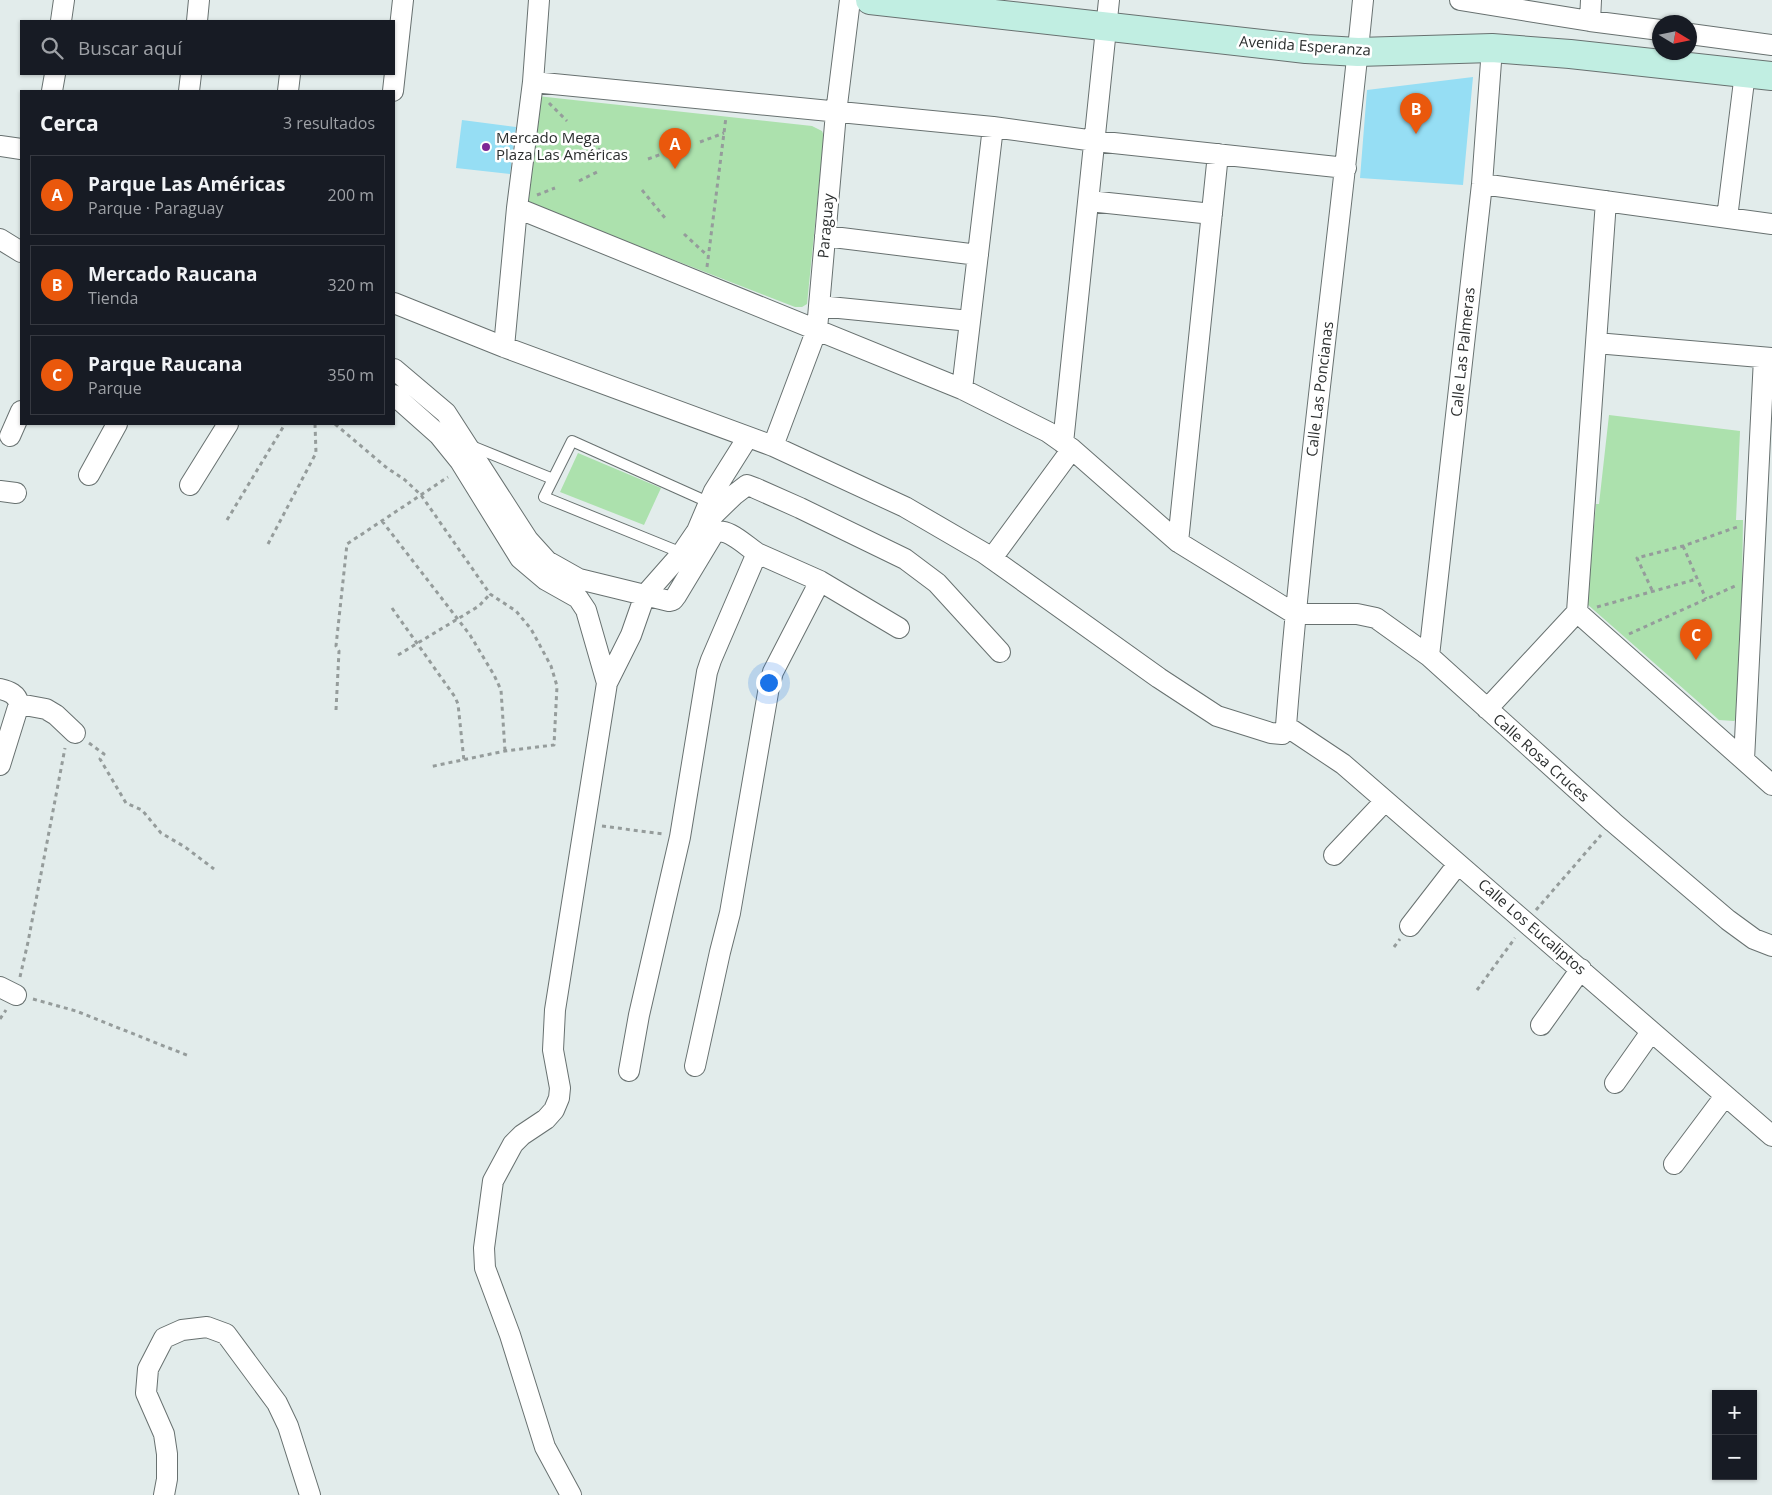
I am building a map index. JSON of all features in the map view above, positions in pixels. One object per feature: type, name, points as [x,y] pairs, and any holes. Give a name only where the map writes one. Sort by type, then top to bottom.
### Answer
[{"type":"street","points":[[61,20],[64,0]]},
{"type":"street","points":[[197,20],[199,0]]},
{"type":"street","points":[[395,61],[403,0]]},
{"type":"street","points":[[504,347],[517,208],[533,82],[539,0]]},
{"type":"street","name":"Paraguay","points":[[773,446],[817,329],[836,113],[850,0]]},
{"type":"street","name":"Avenida Esperanza","points":[[870,0],[983,6],[1106,26],[1306,49],[1358,52],[1492,48],[1570,54],[1772,76]]},
{"type":"street","points":[[992,558],[1067,446],[1109,0]]},
{"type":"street","name":"Calle Las Poncianas","points":[[1286,726],[1294,614],[1346,168],[1363,0]]},
{"type":"street","points":[[1460,0],[1652,29]]},
{"type":"street","points":[[1590,21],[1591,0]]},
{"type":"street","points":[[1697,35],[1772,45]]},
{"type":"street","name":"Calle Las Palmeras","points":[[1429,656],[1482,184],[1492,48]]},
{"type":"street","points":[[1727,218],[1745,73]]},
{"type":"street","points":[[52,90],[55,75]]},
{"type":"street","points":[[189,90],[191,75]]},
{"type":"street","points":[[288,90],[290,75]]},
{"type":"street","points":[[393,90],[394,75]]},
{"type":"street","points":[[533,82],[727,111],[836,113],[993,128],[1095,142],[1346,168]]},
{"type":"street","points":[[962,389],[993,128]]},
{"type":"street","points":[[0,146],[20,149]]},
{"type":"street","points":[[1178,542],[1218,154]]},
{"type":"street","points":[[1482,184],[1772,224]]},
{"type":"street","points":[[1089,201],[1212,214]]},
{"type":"street","points":[[1487,709],[1577,612],[1606,201]]},
{"type":"street","points":[[517,208],[962,389],[1048,432],[1067,446],[1178,542],[1294,614]]},
{"type":"street","points":[[825,236],[978,255]]},
{"type":"street","points":[[0,239],[20,251]]},
{"type":"street","points":[[395,303],[504,347],[773,446],[905,507],[992,558],[1159,678],[1217,716],[1271,733],[1282,734],[1286,726]]},
{"type":"street","points":[[819,306],[970,321]]},
{"type":"street","points":[[1596,343],[1768,358],[1744,760]]},
{"type":"street","points":[[395,370],[446,413],[528,540],[547,561],[579,579],[664,601],[672,600],[714,534],[719,531],[726,532],[757,553],[820,581],[899,628]]},
{"type":"street","points":[[395,396],[439,435],[464,467],[520,558],[546,580],[578,598],[586,610],[607,682]]},
{"type":"street","points":[[10,436],[20,413]]},
{"type":"street","points":[[90,475],[116,425]]},
{"type":"street","points":[[190,485],[227,425]]},
{"type":"street","points":[[697,531],[708,502],[748,437]]},
{"type":"street","points":[[571,1495],[545,1447],[510,1335],[485,1268],[484,1248],[494,1181],[514,1144],[522,1135],[546,1119],[554,1110],[559,1098],[560,1088],[553,1050],[555,1010],[607,682],[631,635],[645,595],[682,553],[697,531],[734,494],[747,485],[800,508],[905,559],[937,583],[1000,652]]},
{"type":"street","points":[[629,1071],[639,1015],[680,837],[707,672],[757,553]]},
{"type":"street","points":[[695,1066],[730,913],[769,687],[773,672],[820,581]]},
{"type":"street","points":[[1577,612],[1772,785]]},
{"type":"street","name":"Calle Rosa Cruces","points":[[1294,614],[1357,614],[1376,618],[1429,656],[1613,822],[1728,920],[1754,939],[1772,946]]},
{"type":"street","points":[[0,689],[10,691],[19,704],[0,765]]},
{"type":"street","points":[[19,704],[46,709],[56,715],[75,733]]},
{"type":"street","name":"Calle Los Eucaliptos","points":[[1286,726],[1343,764],[1458,864],[1520,930],[1581,969],[1772,1136]]},
{"type":"street","points":[[1334,855],[1385,800]]},
{"type":"street","points":[[1410,926],[1458,864]]},
{"type":"street","points":[[1541,1025],[1581,969]]},
{"type":"street","points":[[1615,1082],[1651,1032]]},
{"type":"street","points":[[1674,1164],[1725,1096]]},
{"type":"street","points":[[164,1495],[167,1479],[167,1454],[164,1434],[146,1393],[148,1370],[164,1338],[182,1330],[207,1327],[226,1334],[277,1402],[288,1426],[310,1495]]},
{"type":"lane","points":[[682,553],[544,497],[572,441],[708,502]]},
{"type":"lane","points":[[466,443],[553,479]]},
{"type":"path","points":[[547,101],[556,102]]},
{"type":"path","points":[[716,120],[727,111]]},
{"type":"path","points":[[698,265],[707,269],[727,111]]},
{"type":"path","points":[[700,142],[724,132]]},
{"type":"path","points":[[586,138],[605,155]]},
{"type":"path","points":[[648,159],[675,149]]},
{"type":"path","points":[[579,181],[599,172]]},
{"type":"path","points":[[642,190],[665,218]]},
{"type":"path","points":[[684,234],[709,257]]},
{"type":"path","points":[[227,520],[284,425]]},
{"type":"path","points":[[268,544],[316,453],[314,425]]},
{"type":"path","points":[[336,425],[421,495],[490,594],[516,611],[531,629],[551,666],[557,686],[554,745],[505,751],[429,767]]},
{"type":"path","points":[[336,710],[339,651],[336,646],[347,544],[464,467]]},
{"type":"path","points":[[382,521],[470,636],[494,675],[501,690],[505,751]]},
{"type":"path","points":[[1652,590],[1636,558],[1683,546],[1740,526]]},
{"type":"path","points":[[1683,546],[1706,599]]},
{"type":"path","points":[[1597,606],[1697,579]]},
{"type":"path","points":[[1628,634],[1740,584]]},
{"type":"path","points":[[398,655],[479,606],[490,594]]},
{"type":"path","points":[[392,608],[455,697],[458,704],[464,761]]},
{"type":"path","points":[[0,1019],[8,991],[28,942],[66,742],[75,733],[104,754],[100,759],[126,803],[142,810],[161,833],[214,869]]},
{"type":"path","points":[[1477,990],[1520,930],[1613,822]]},
{"type":"path","points":[[584,823],[680,837]]},
{"type":"path","points":[[8,991],[76,1011],[189,1056]]},
{"type":"green space","points":[[537,96],[812,126],[822,131],[824,136],[807,304],[802,307],[795,307],[525,202]]},
{"type":"green space","points":[[1609,415],[1740,431],[1736,520],[1743,520],[1740,716],[1734,721],[1719,720],[1587,604],[1596,504],[1599,504]]},
{"type":"green space","points":[[578,453],[661,488],[644,525],[560,492]]},
{"type":"building","points":[[1473,77],[1463,185],[1360,178],[1367,90]]},
{"type":"building","name":"Mercado Mega Plaza Las Américas","points":[[462,120],[516,127],[510,174],[456,168]]},
{"type":"place","name":"Mercado Raucana","points":[[1416,134]]},
{"type":"place","name":"Mercado Mega Plaza Las Américas","points":[[486,147]]},
{"type":"place","name":"Parque Las Américas","points":[[675,169]]},
{"type":"place","name":"Parque Raucana","points":[[1696,660]]}]
